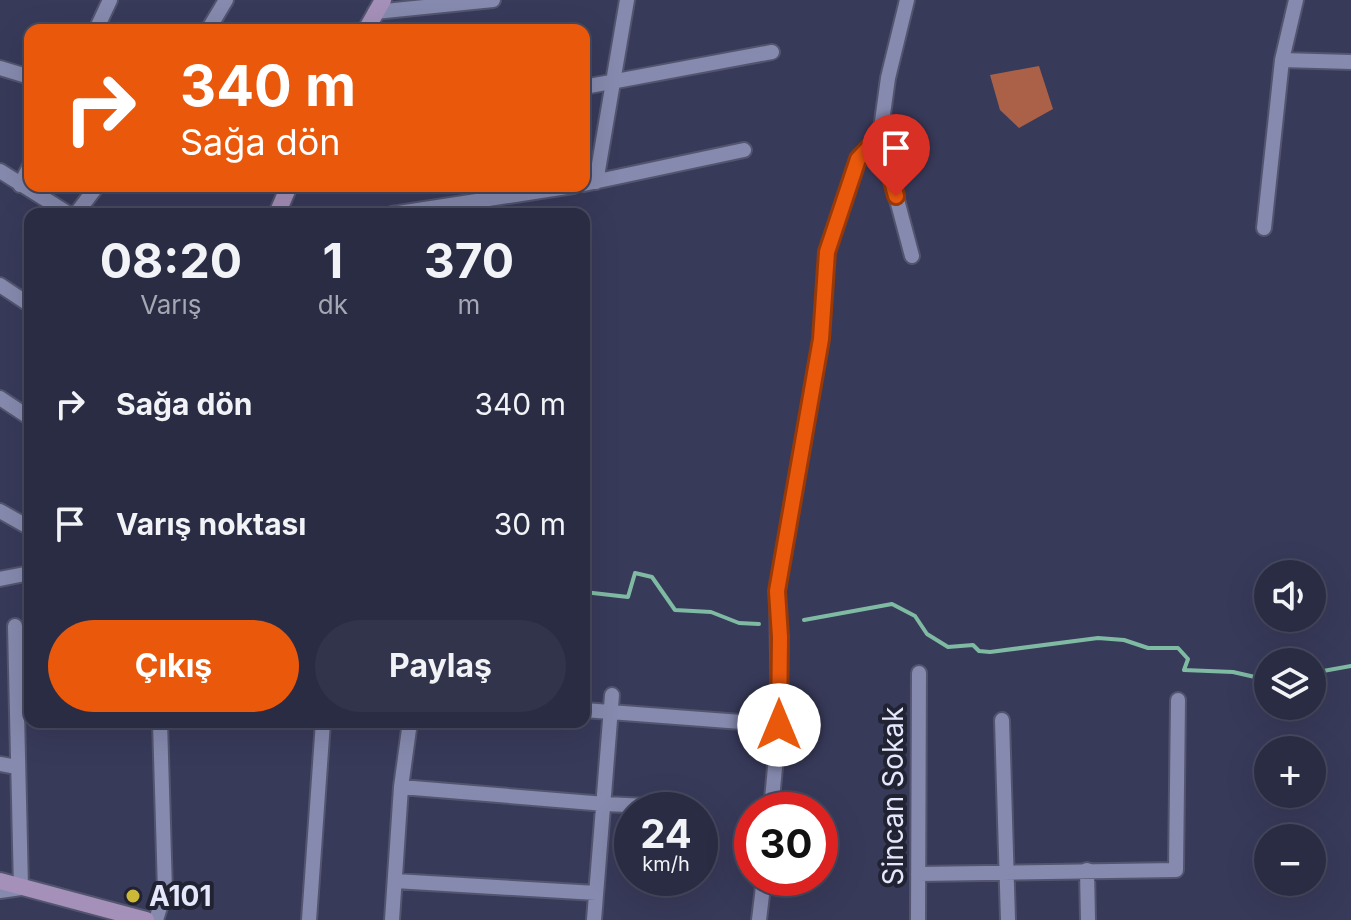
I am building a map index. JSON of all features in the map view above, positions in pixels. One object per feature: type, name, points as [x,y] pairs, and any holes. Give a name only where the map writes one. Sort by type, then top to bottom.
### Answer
[{"type":"street","points":[[99,24],[110,0]]},
{"type":"street","points":[[212,24],[226,0]]},
{"type":"street","points":[[369,24],[379,6],[493,0]]},
{"type":"street","points":[[627,0],[613,82],[590,183],[744,150]]},
{"type":"street","points":[[907,0],[888,78],[880,136],[912,256]]},
{"type":"street","points":[[1264,228],[1282,60],[1296,0]]},
{"type":"street","points":[[590,86],[772,52]]},
{"type":"street","points":[[1282,60],[1351,62]]},
{"type":"street","points":[[0,68],[24,75]]},
{"type":"street","points":[[773,792],[779,725],[777,591],[821,339],[827,252],[858,159],[880,136]]},
{"type":"street","points":[[0,171],[24,187]]},
{"type":"street","points":[[20,185],[24,177]]},
{"type":"street","points":[[32,192],[59,208]]},
{"type":"street","points":[[431,208],[534,192]]},
{"type":"street","points":[[0,285],[24,301]]},
{"type":"street","points":[[0,398],[24,414]]},
{"type":"street","points":[[0,511],[24,525]]},
{"type":"street","points":[[0,579],[24,574]]},
{"type":"street","points":[[15,626],[21,888]]},
{"type":"street","name":"Sincan Sokak","points":[[918,920],[919,673]]},
{"type":"street","points":[[594,920],[612,695]]},
{"type":"street","points":[[918,874],[1176,870],[1178,700]]},
{"type":"street","points":[[590,710],[779,725]]},
{"type":"street","points":[[1002,720],[1008,920]]},
{"type":"street","points":[[156,920],[165,891],[160,728]]},
{"type":"street","points":[[309,920],[323,728]]},
{"type":"street","points":[[392,920],[401,787],[409,728]]},
{"type":"street","points":[[0,764],[17,767]]},
{"type":"street","points":[[401,787],[614,804]]},
{"type":"street","points":[[1087,870],[1088,920]]},
{"type":"street","points":[[0,881],[146,920]]},
{"type":"street","points":[[395,881],[596,893]]},
{"type":"street","points":[[0,891],[21,888]]},
{"type":"street","points":[[759,920],[762,896]]},
{"type":"shaded area","points":[[1039,66],[1053,109],[1019,128],[1000,110],[990,75]]},
{"type":"waterway","points":[[590,593],[628,597],[635,573],[652,577],[675,610],[711,612],[739,623],[759,624]]},
{"type":"waterway","points":[[804,620],[892,604],[915,616],[927,634],[948,647],[973,645],[979,651],[990,652],[1098,638],[1124,640],[1148,648],[1178,648],[1188,659],[1184,670],[1233,672],[1254,677]]},
{"type":"waterway","points":[[1326,670],[1351,666]]},
{"type":"place","name":"A101","points":[[133,896]]},
{"type":"route","points":[[779,725],[777,591],[821,339],[827,252],[858,159],[880,136],[896,196]]}]
